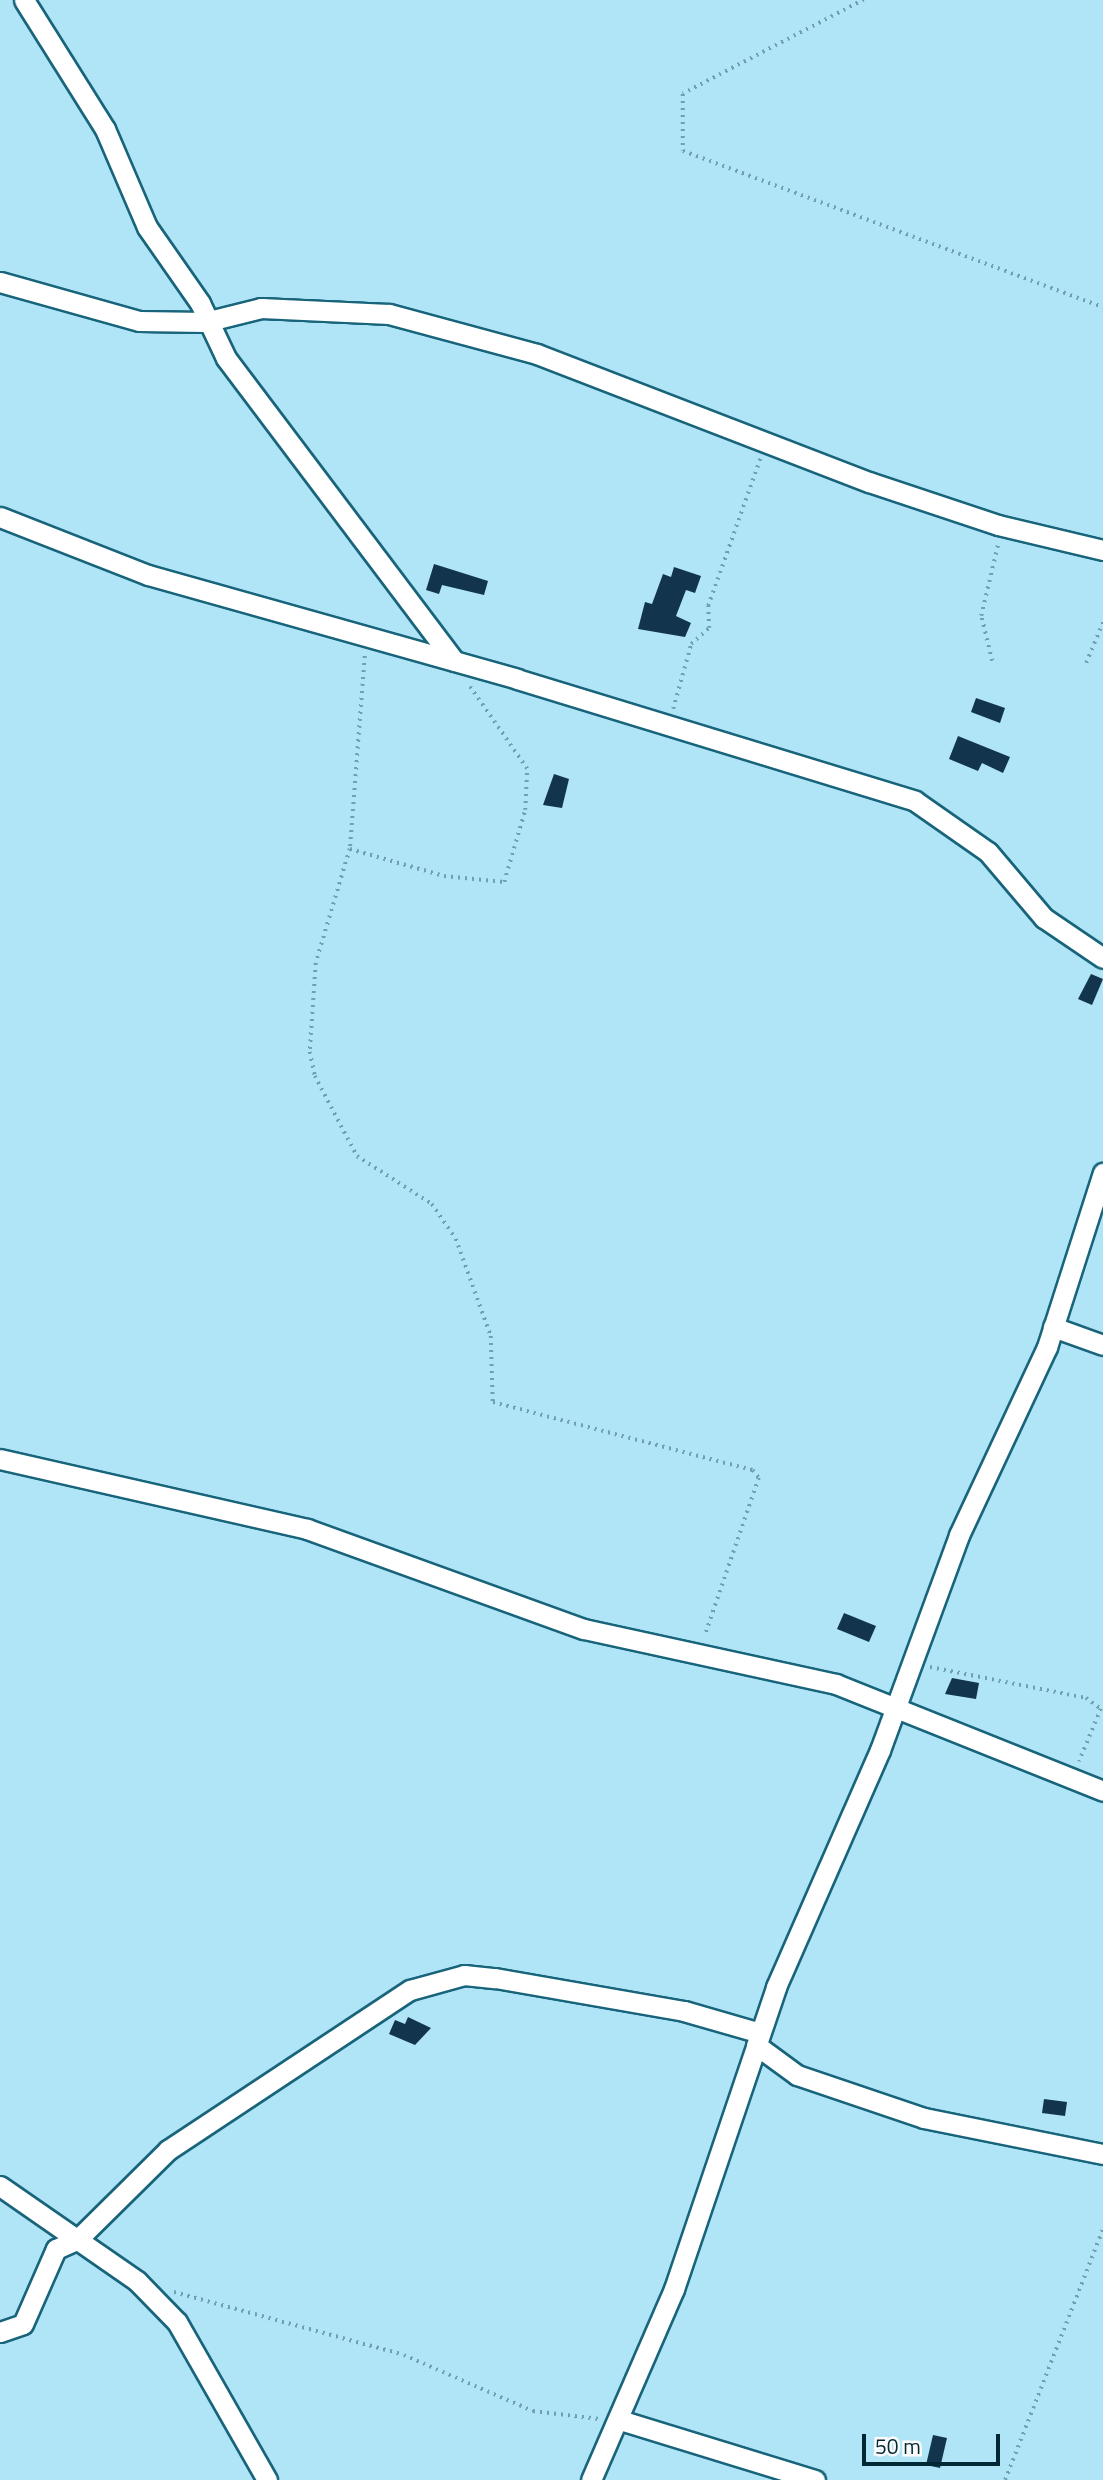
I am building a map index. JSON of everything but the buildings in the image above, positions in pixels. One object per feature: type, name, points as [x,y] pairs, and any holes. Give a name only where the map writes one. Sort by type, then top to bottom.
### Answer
[{"type":"street","points":[[24,0],[105,129],[140,215],[200,303],[205,322],[358,539],[454,661]]},
{"type":"street","points":[[0,282],[139,321],[205,322],[261,308],[389,314],[537,354],[998,524],[1103,550]]},
{"type":"street","points":[[0,517],[148,575],[669,724],[915,802],[988,852],[1044,918],[1103,958]]},
{"type":"street","points":[[591,2480],[620,2420],[674,2289],[758,2039],[959,1535],[1053,1327],[1103,1173]]},
{"type":"street","points":[[1053,1327],[1103,1345]]},
{"type":"street","points":[[0,1460],[307,1529],[571,1625],[698,1656],[836,1684],[1103,1791]]},
{"type":"street","points":[[0,2332],[20,2329],[47,2262],[78,2239],[177,2144],[410,1990],[439,1979],[464,1975],[550,1987],[758,2039],[797,2075],[924,2118],[1103,2154]]},
{"type":"street","points":[[0,2186],[137,2281],[177,2322],[267,2480]]},
{"type":"street","points":[[620,2420],[815,2480]]},
{"type":"path","points":[[864,0],[683,94],[683,151],[1103,307]]},
{"type":"path","points":[[669,724],[691,644],[709,628],[708,606],[765,440]]},
{"type":"path","points":[[992,660],[981,616],[998,524]]},
{"type":"path","points":[[1086,663],[1103,622]]},
{"type":"path","points":[[366,636],[350,849],[316,963],[310,1052],[315,1076],[357,1156],[432,1203],[456,1239],[491,1336],[491,1399],[753,1470],[759,1478],[698,1656]]},
{"type":"path","points":[[350,849],[444,876],[504,882],[525,810],[527,769],[454,661]]},
{"type":"path","points":[[911,1659],[953,1675],[1061,1690],[1095,1703],[1100,1717],[1073,1777]]},
{"type":"path","points":[[1005,2480],[1103,2228]]},
{"type":"path","points":[[169,2289],[404,2355],[533,2412],[620,2420]]}]
